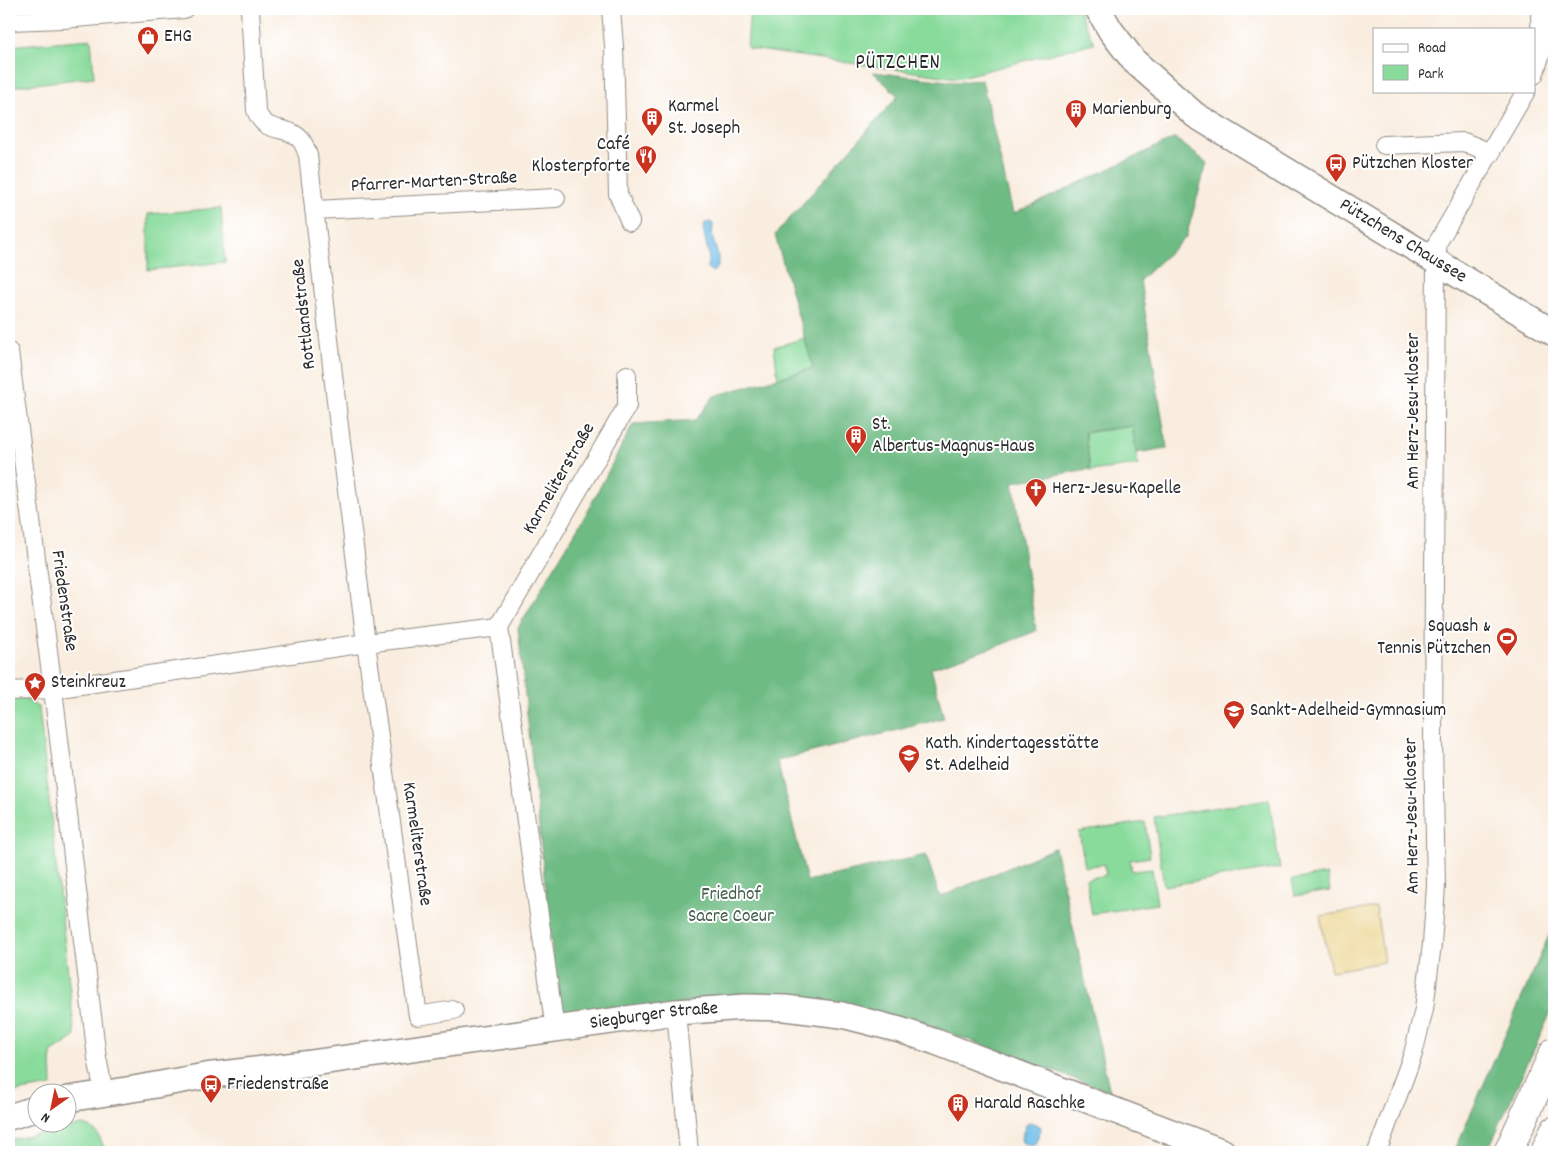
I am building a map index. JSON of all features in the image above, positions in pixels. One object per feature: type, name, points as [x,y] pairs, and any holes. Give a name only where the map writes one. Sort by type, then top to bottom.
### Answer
[{"type":"highway","points":[[1508,1152],[1554,1052]]},
{"type":"highway","points":[[1545,1152],[1554,1131]]},
{"type":"main road","name":"Pützchens Chaussee","points":[[1098,9],[1111,31],[1134,61],[1195,114],[1554,333]]},
{"type":"main road","name":"Siegburger Straße","points":[[78,1097],[205,1076],[555,1030],[676,1012],[753,1008],[792,1009],[842,1015],[900,1030],[1224,1152]]},
{"type":"main road","points":[[9,1118],[28,1111]]},
{"type":"street","points":[[9,21],[63,19],[184,9]]},
{"type":"street","name":"Rottlandstraße","points":[[250,9],[256,110],[259,120],[267,126],[290,132],[301,140],[308,155],[366,643]]},
{"type":"street","points":[[611,9],[614,46],[618,194],[630,222]]},
{"type":"street","points":[[1536,69],[1541,53],[1540,9]]},
{"type":"street","name":"Am Herz-Jesu-Kloster","points":[[1377,1152],[1413,1054],[1424,1008],[1436,886],[1433,741],[1436,261],[1438,242],[1525,92]]},
{"type":"street","points":[[1384,145],[1464,142],[1491,153]]},
{"type":"street","name":"Pfarrer-Marten-Straße","points":[[314,210],[556,198]]},
{"type":"street","name":"Friedenstraße","points":[[9,352],[53,689],[97,1058],[104,1093]]},
{"type":"street","name":"Karmeliterstraße","points":[[499,627],[627,406],[626,375]]},
{"type":"street","points":[[9,691],[53,689],[366,643],[499,627],[555,1030]]},
{"type":"street","name":"Karmeliterstraße","points":[[366,643],[418,1016],[454,1010]]},
{"type":"street","points":[[676,1012],[689,1152]]},
{"type":"green space","points":[[750,9],[853,9],[878,12],[889,9],[1078,9],[1094,43],[957,78],[750,49],[747,47]]},
{"type":"green space","points":[[91,39],[94,77],[9,87],[9,46]]},
{"type":"green space","name":"Friedhof Sacre Coeur","points":[[873,72],[955,82],[982,80],[1013,214],[1175,138],[1207,163],[1186,237],[1140,280],[1167,448],[1136,453],[1132,426],[1085,432],[1090,469],[1013,482],[1036,631],[931,668],[944,718],[777,761],[807,881],[926,855],[940,897],[1055,848],[1110,1092],[925,1024],[848,1007],[559,1017],[518,628],[586,514],[633,424],[696,420],[714,396],[813,368],[775,235],[898,96]]},
{"type":"green space","points":[[221,208],[225,262],[148,270],[148,214]]},
{"type":"green space","points":[[805,338],[813,368],[778,378],[774,347]]},
{"type":"green space","points":[[1133,426],[1138,465],[1090,471],[1085,433]]},
{"type":"green space","points":[[23,697],[39,708],[75,1037],[51,1053],[52,1084],[28,1084],[28,1090],[9,1093],[9,698]]},
{"type":"green space","points":[[1269,799],[1280,868],[1164,886],[1154,817]]},
{"type":"green space","points":[[1145,822],[1150,857],[1130,860],[1132,871],[1152,869],[1157,904],[1092,914],[1086,879],[1106,875],[1104,864],[1085,867],[1079,832]]},
{"type":"green space","points":[[1327,874],[1330,891],[1295,896],[1292,880]]},
{"type":"green space","points":[[1554,924],[1554,1004],[1547,1021],[1487,1152],[1454,1152]]},
{"type":"green space","points":[[78,1126],[87,1126],[95,1131],[100,1138],[105,1152],[9,1152],[9,1140],[38,1134],[78,1134]]},
{"type":"sand","points":[[1376,907],[1384,962],[1331,971],[1320,916]]},
{"type":"water","points":[[711,222],[713,224],[712,236],[718,256],[718,267],[713,272],[707,268],[709,256],[703,229],[705,223]]},
{"type":"water","points":[[1030,1122],[1040,1126],[1041,1129],[1035,1144],[1031,1146],[1022,1142],[1021,1138],[1027,1123]]},
{"type":"place","name":"EHG","points":[[148,56]]},
{"type":"place","name":"Marienburg","points":[[1076,129]]},
{"type":"place","name":"Karmel St. Joseph","points":[[652,137]]},
{"type":"place","name":"Café Klosterpforte","points":[[646,175]]},
{"type":"place","name":"Pützchen Kloster","points":[[1336,183]]},
{"type":"place","name":"St. Albertus-Magnus-Haus","points":[[856,455]]},
{"type":"place","name":"Herz-Jesu-Kapelle","points":[[1036,508]]},
{"type":"place","name":"Squash & Tennis Pützchen","points":[[1507,657]]},
{"type":"place","name":"Steinkreuz","points":[[35,702]]},
{"type":"place","name":"Sankt-Adelheid-Gymnasium","points":[[1234,730]]},
{"type":"place","name":"Kath. Kindertagesstätte St. Adelheid","points":[[909,774]]},
{"type":"place","name":"Friedenstraße","points":[[211,1104]]},
{"type":"place","name":"Harald Raschke","points":[[958,1123]]},
{"type":"district","name":"PÜTZCHEN","points":[[898,64]]}]
